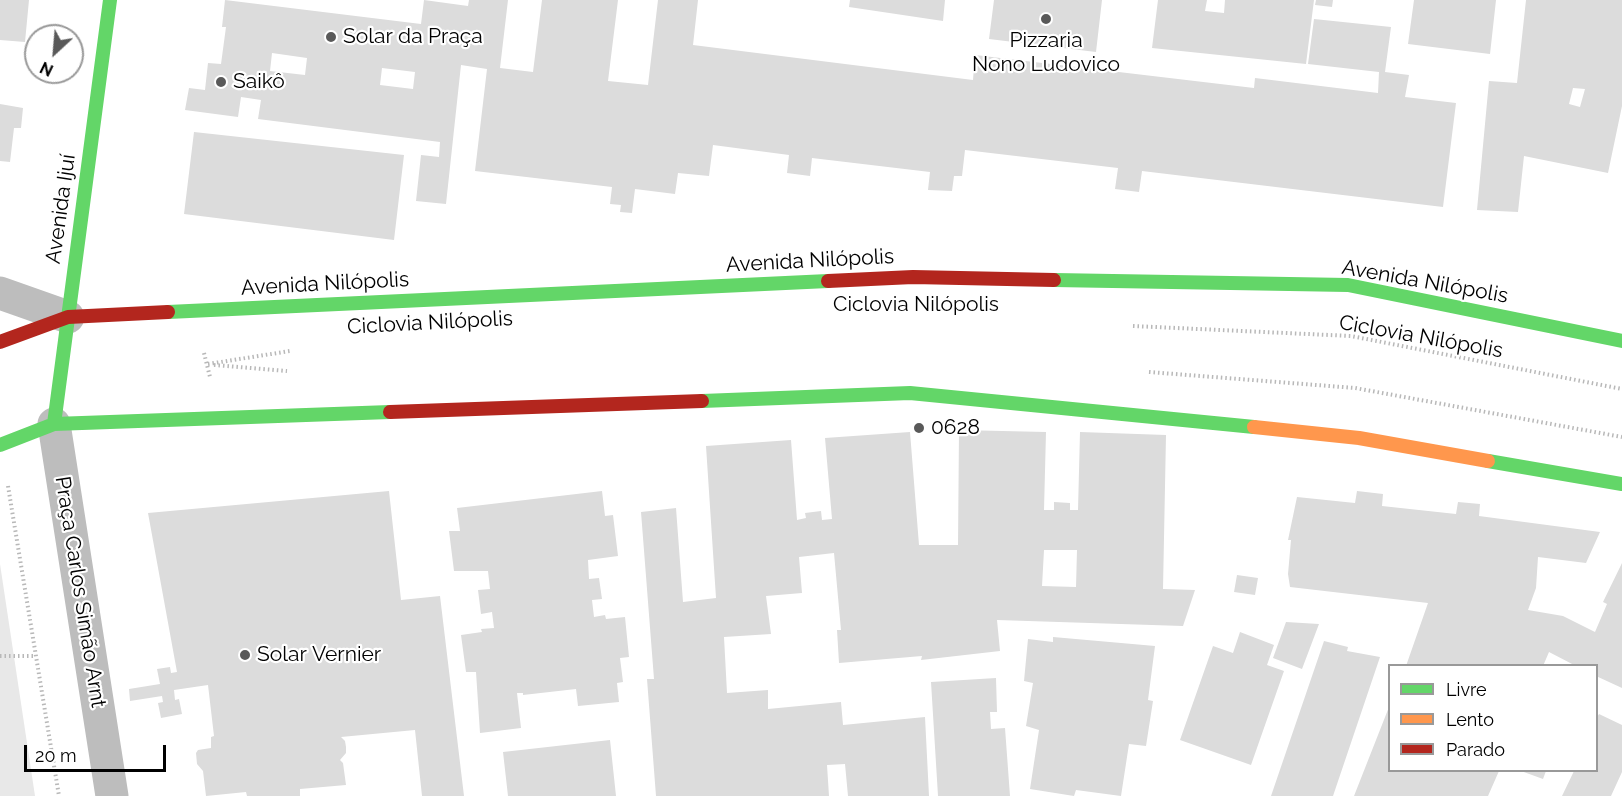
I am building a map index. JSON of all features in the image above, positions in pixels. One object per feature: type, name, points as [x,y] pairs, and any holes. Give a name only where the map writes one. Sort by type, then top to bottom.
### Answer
[{"type":"main road","name":"Avenida Ijuí","points":[[54,424],[110,0]]},
{"type":"main road","name":"Avenida Nilópolis","points":[[0,342],[68,317],[913,277],[1348,285],[1622,341]]},
{"type":"main road","points":[[0,445],[54,424],[910,393],[1359,438],[1622,484]]},
{"type":"street","points":[[0,293],[68,317]]},
{"type":"street","name":"Praça Carlos Simão Arnt","points":[[54,424],[112,796]]},
{"type":"path","name":"Ciclovia Nilópolis","points":[[1126,326],[1351,336],[1622,389]]},
{"type":"path","points":[[207,364],[296,350]]},
{"type":"path","points":[[6,477],[59,796]]},
{"type":"path","points":[[0,656],[36,656]]},
{"type":"shaded area","points":[[0,564],[35,796],[0,796]]},
{"type":"building","points":[[0,0],[29,0],[27,24],[24,24],[24,42],[0,40]]},
{"type":"building","points":[[225,0],[421,24],[424,0],[468,6],[469,0],[508,0],[500,68],[533,72],[542,0],[618,0],[608,81],[648,85],[658,0],[698,0],[693,45],[973,80],[975,55],[1254,88],[1255,78],[1378,93],[1379,72],[1308,64],[1314,19],[1391,27],[1385,72],[1409,75],[1405,97],[1456,103],[1443,207],[1142,171],[1139,192],[1115,189],[1118,168],[965,150],[962,176],[954,176],[952,191],[928,190],[930,172],[812,158],[810,176],[787,173],[789,155],[713,145],[709,176],[678,173],[675,194],[635,189],[632,213],[620,212],[621,205],[610,204],[612,187],[475,171],[487,69],[461,65],[446,204],[416,201],[421,155],[439,157],[440,142],[258,119],[261,100],[241,97],[238,117],[185,110],[189,88],[205,90],[208,63],[221,64],[226,27],[222,27]],"holes":[[[272,53],[307,58],[305,75],[270,71]],[[382,68],[415,72],[413,89],[380,85]]]},
{"type":"building","points":[[850,0],[945,0],[943,21],[849,7]]},
{"type":"building","name":"Pizzaria Nono Ludovico","points":[[994,0],[1102,0],[1096,52],[989,39]]},
{"type":"building","points":[[1158,0],[1207,0],[1205,11],[1224,13],[1225,0],[1314,0],[1306,64],[1152,48]]},
{"type":"building","points":[[1316,0],[1333,0],[1332,7],[1315,5]]},
{"type":"building","points":[[1414,0],[1496,0],[1490,54],[1408,44]]},
{"type":"building","points":[[1526,0],[1622,0],[1622,106],[1608,173],[1524,156],[1518,212],[1477,210],[1489,81],[1517,83]],"holes":[[[1573,88],[1585,89],[1580,107],[1569,104]]]},
{"type":"building","points":[[0,104],[23,108],[21,128],[14,128],[10,162],[0,161]]},
{"type":"building","points":[[194,132],[404,155],[394,240],[184,214]]},
{"type":"building","points":[[959,430],[1046,432],[1044,510],[1054,510],[1054,502],[1070,503],[1070,510],[1078,510],[1080,432],[1166,435],[1163,589],[1195,590],[1183,626],[997,620],[1000,651],[921,660],[922,656],[839,663],[837,630],[841,630],[834,553],[799,557],[802,593],[766,596],[771,634],[724,637],[727,693],[768,690],[768,709],[841,702],[843,725],[925,717],[929,796],[848,796],[845,764],[827,765],[829,796],[656,796],[647,679],[654,679],[641,512],[676,508],[683,602],[716,598],[706,446],[791,440],[797,520],[806,518],[805,513],[821,511],[822,520],[832,519],[825,438],[910,432],[919,545],[958,545]],"holes":[[[1044,550],[1077,550],[1076,587],[1042,586]]]},
{"type":"building","points":[[389,491],[401,600],[440,596],[464,796],[422,796],[415,730],[341,737],[346,747],[346,753],[340,760],[343,763],[346,785],[300,789],[300,796],[247,796],[246,792],[206,796],[203,771],[197,764],[196,753],[198,750],[211,748],[211,737],[214,736],[208,685],[174,690],[175,700],[179,699],[182,714],[161,718],[158,703],[163,702],[162,696],[130,701],[129,689],[160,684],[157,669],[170,667],[171,673],[177,672],[148,513]]},
{"type":"building","points":[[602,491],[605,516],[613,515],[618,556],[588,560],[589,579],[599,578],[602,599],[592,600],[594,617],[605,615],[606,619],[625,617],[629,657],[620,658],[623,682],[617,683],[619,702],[578,706],[576,689],[523,695],[523,693],[517,693],[521,728],[480,733],[476,672],[466,672],[461,635],[494,628],[492,612],[481,614],[478,590],[490,589],[488,571],[454,571],[449,531],[460,531],[457,508]]},
{"type":"building","points":[[1357,491],[1383,494],[1382,506],[1456,514],[1458,502],[1480,504],[1479,516],[1600,532],[1586,563],[1538,557],[1536,588],[1528,610],[1563,616],[1595,632],[1607,604],[1603,602],[1622,563],[1622,688],[1598,677],[1598,664],[1572,664],[1549,652],[1544,664],[1407,664],[1428,603],[1290,587],[1288,574],[1291,540],[1288,540],[1297,497],[1355,503]]},
{"type":"building","points":[[1237,575],[1258,578],[1255,595],[1234,592]]},
{"type":"building","points":[[1286,622],[1319,624],[1302,669],[1273,658]]},
{"type":"building","points":[[1240,632],[1274,645],[1267,665],[1284,671],[1251,765],[1180,740],[1213,646],[1233,653]]},
{"type":"building","points":[[1053,637],[1155,646],[1148,700],[1153,701],[1146,746],[1129,744],[1121,796],[1076,790],[1074,796],[1030,789],[1039,730],[1026,726],[1033,683],[1024,681],[1028,639],[1053,642]]},
{"type":"building","points":[[1324,641],[1348,647],[1347,651],[1380,657],[1333,796],[1271,796]]},
{"type":"building","points":[[996,678],[997,712],[990,712],[991,729],[1005,728],[1010,796],[938,796],[931,682]]},
{"type":"building","points":[[1388,710],[1388,772],[1499,772],[1488,796],[1354,796]]},
{"type":"building","points":[[1599,714],[1622,725],[1622,772],[1611,796],[1562,796],[1574,772],[1598,772]]},
{"type":"building","points":[[610,740],[616,796],[508,796],[503,752]]},
{"type":"building","points":[[1524,772],[1546,772],[1543,779]]},
{"type":"traffic: fast","points":[[54,424],[110,0]]},
{"type":"traffic: fast","points":[[1054,280],[1348,285],[1622,341]]},
{"type":"traffic: fast","points":[[168,312],[828,281]]},
{"type":"traffic: fast","points":[[702,401],[910,393],[1254,427]]},
{"type":"traffic: fast","points":[[0,445],[54,424],[390,412]]},
{"type":"traffic: fast","points":[[1488,461],[1622,484]]},
{"type":"traffic: slow","points":[[1254,427],[1359,438],[1488,461]]},
{"type":"traffic: jam","points":[[828,281],[913,277],[1054,280]]},
{"type":"traffic: jam","points":[[0,342],[68,317],[168,312]]},
{"type":"traffic: jam","points":[[390,412],[702,401]]},
{"type":"place","name":"Pizzaria Nono Ludovico","points":[[1046,19]]},
{"type":"place","name":"Solar da Praça","points":[[331,37]]},
{"type":"place","name":"Saikô","points":[[221,82]]},
{"type":"place","name":"0628","points":[[919,428]]},
{"type":"place","name":"Solar Vernier","points":[[245,655]]}]
